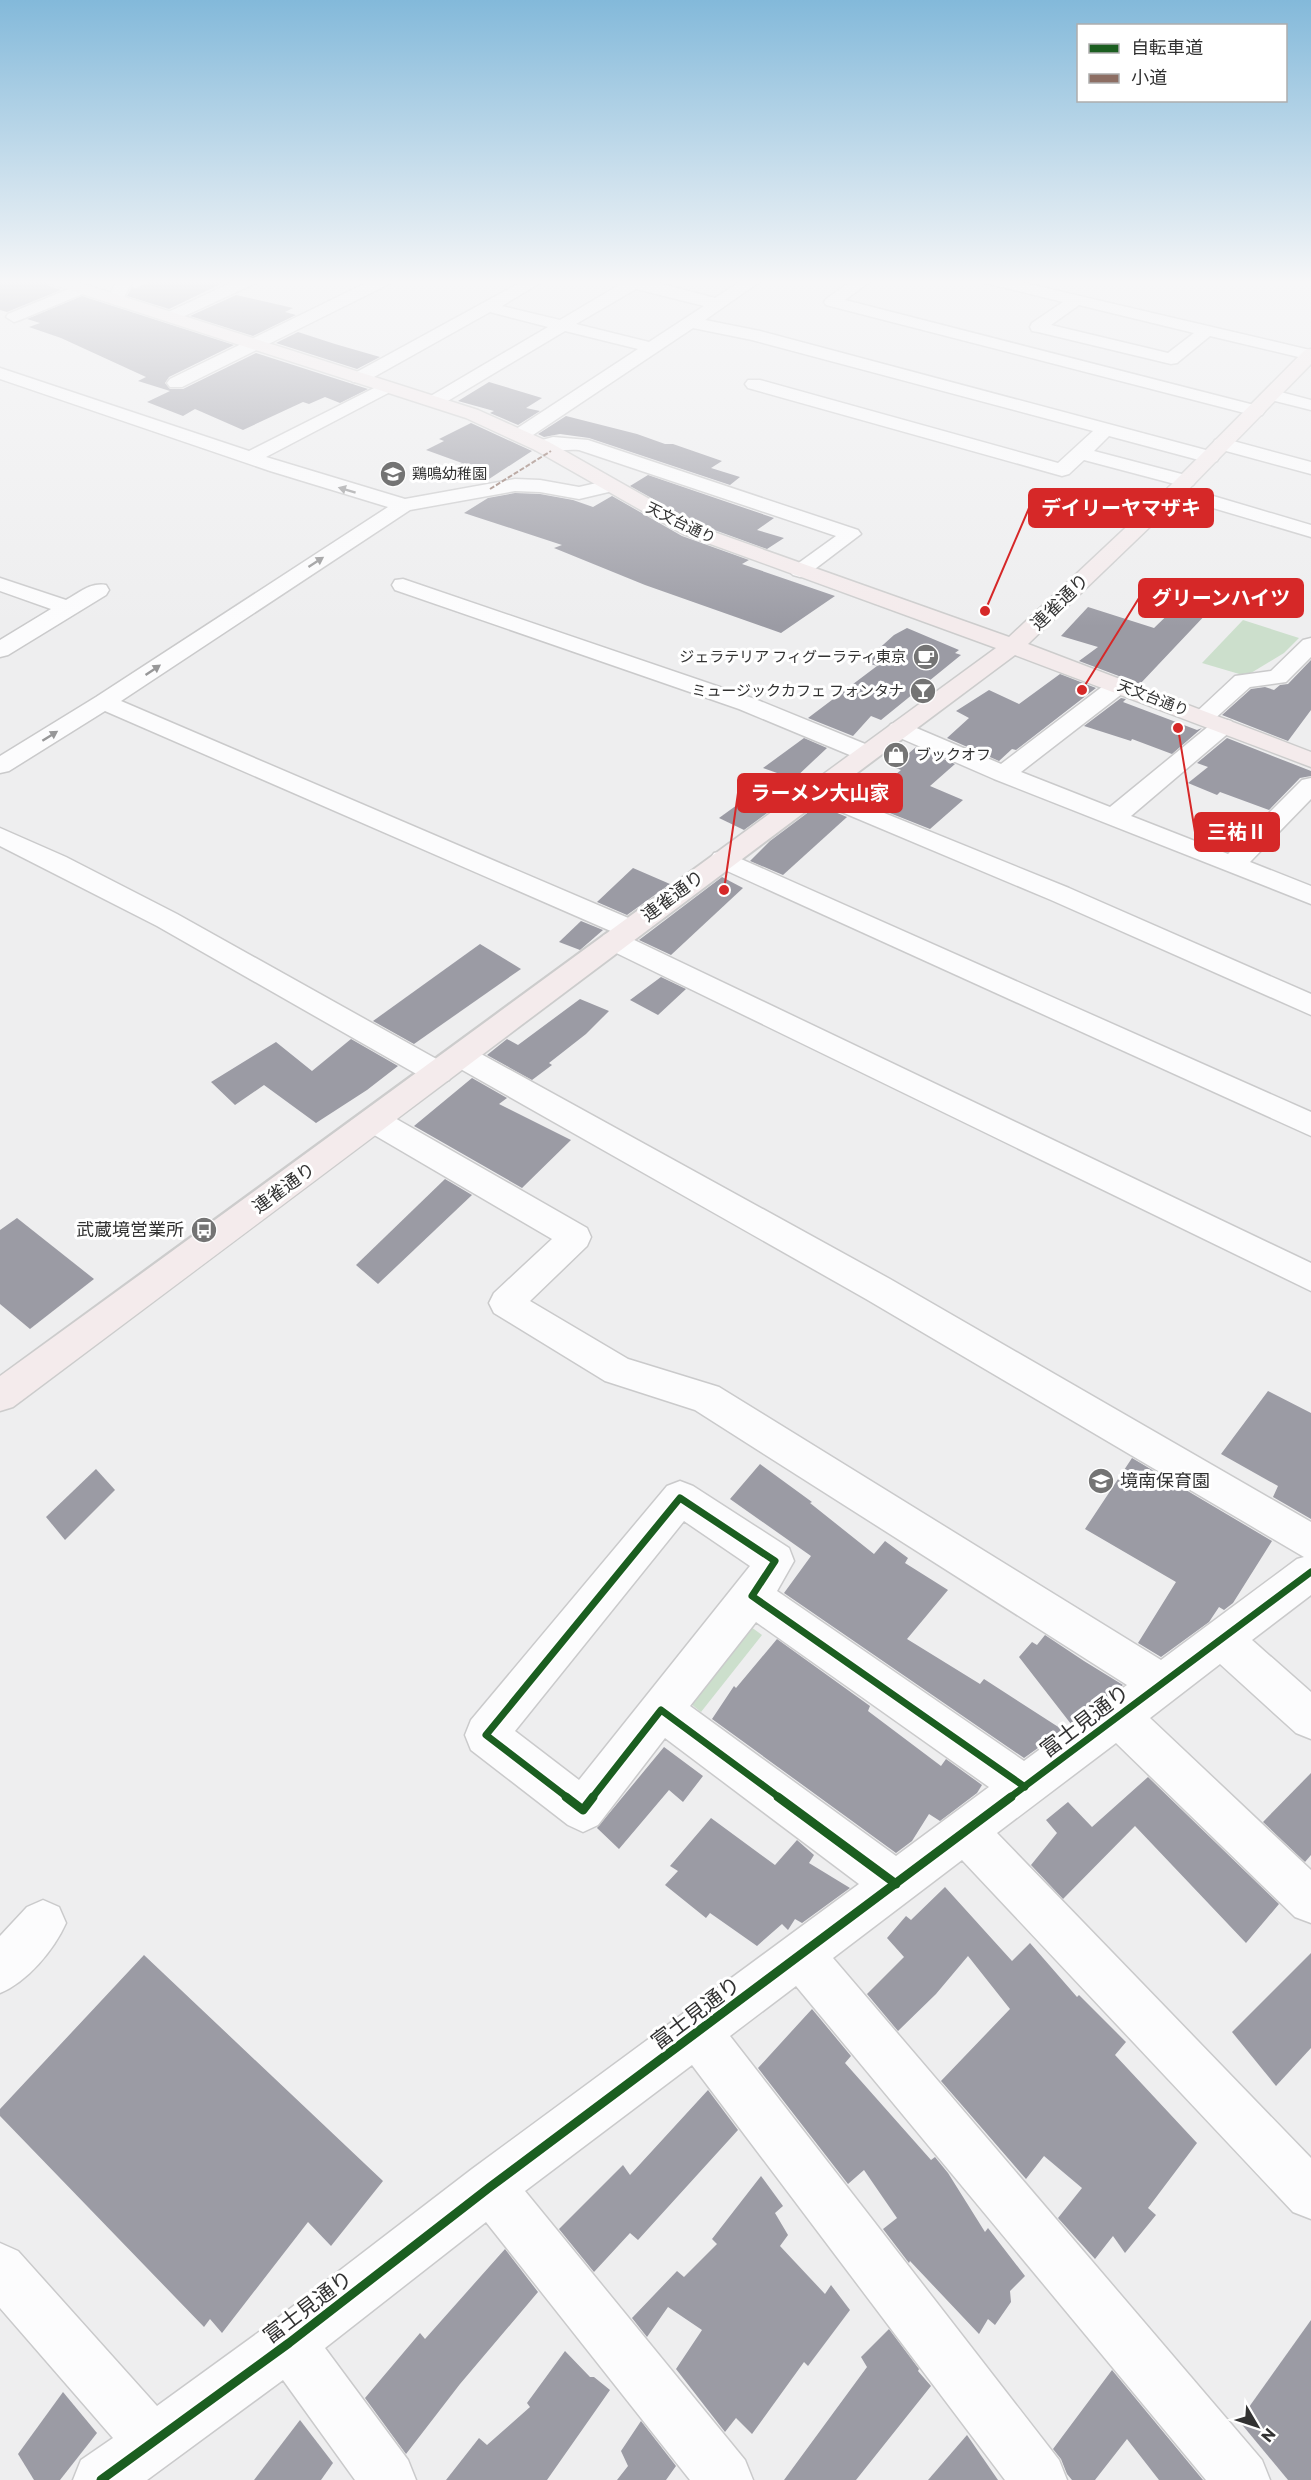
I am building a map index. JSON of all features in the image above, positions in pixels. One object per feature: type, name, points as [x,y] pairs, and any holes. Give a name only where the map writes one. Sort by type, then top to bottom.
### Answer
[{"type":"main road","name":"天文台通り","points":[[417,396],[520,435],[690,530],[1013,646],[1311,760]]},
{"type":"main road","name":"連雀通り","points":[[0,1396],[375,1121],[723,859],[1013,646],[1272,396]]},
{"type":"street","points":[[67,396],[250,458],[404,506]]},
{"type":"street","points":[[250,458],[369,396]]},
{"type":"street","points":[[435,401],[444,396]]},
{"type":"street","points":[[520,435],[580,396]]},
{"type":"street","points":[[796,396],[1062,470],[1106,429]]},
{"type":"street","points":[[981,396],[1106,429],[1311,468]]},
{"type":"street","points":[[1197,396],[1256,411]]},
{"type":"street","points":[[1276,396],[1311,405]]},
{"type":"street","points":[[542,446],[553,442],[581,444],[851,534],[800,571]]},
{"type":"street","points":[[1080,453],[1311,531]]},
{"type":"street","points":[[0,766],[104,702],[404,506],[515,485],[540,486],[579,493],[610,486]]},
{"type":"street","points":[[0,584],[68,608]]},
{"type":"street","points":[[403,585],[747,704],[866,753]]},
{"type":"street","points":[[0,650],[98,590]]},
{"type":"street","points":[[1113,818],[1213,721],[1243,681],[1278,677],[1307,655]]},
{"type":"street","points":[[1004,774],[1119,686]]},
{"type":"street","points":[[104,702],[255,769],[348,805],[524,881],[622,935],[1311,1278]]},
{"type":"street","points":[[899,729],[1004,774],[1311,896]]},
{"type":"street","points":[[1233,864],[1311,785]]},
{"type":"street","points":[[815,792],[1060,894],[1311,1005]]},
{"type":"street","points":[[0,836],[89,877],[878,1289],[1311,1542]]},
{"type":"street","points":[[723,859],[1311,1125]]},
{"type":"street","points":[[375,1121],[575,1237],[506,1303],[617,1371],[706,1398],[1162,1684]]},
{"type":"street","points":[[680,1498],[776,1561],[752,1596],[582,1810],[486,1735],[680,1498]]},
{"type":"street","name":"富士見通り","points":[[101,2480],[289,2343],[490,2187],[1311,1572]]},
{"type":"street","points":[[752,1596],[1025,1787]]},
{"type":"street","points":[[1222,1639],[1311,1719]]},
{"type":"street","points":[[661,1710],[896,1884]]},
{"type":"street","points":[[1119,1717],[1311,1901]]},
{"type":"street","points":[[965,1831],[1311,2194]]},
{"type":"street","points":[[0,1970],[43,1923]]},
{"type":"street","points":[[800,1955],[1242,2480]]},
{"type":"street","points":[[697,2032],[1040,2480]]},
{"type":"street","points":[[490,2187],[725,2480]]},
{"type":"street","points":[[0,2269],[152,2442]]},
{"type":"street","points":[[289,2343],[388,2480]]},
{"type":"green space","points":[[1243,620],[1299,638],[1284,653],[1246,676],[1202,663]]},
{"type":"green space","points":[[747,1624],[762,1635],[701,1712],[686,1700]]},
{"type":"building","points":[[160,396],[355,396],[340,403],[325,397],[309,404],[303,402],[243,430],[195,409],[183,416],[147,402]]},
{"type":"building","points":[[467,396],[534,396],[542,398],[526,408],[540,411],[518,425],[490,413],[494,411],[458,401]]},
{"type":"building","points":[[566,416],[637,434],[665,444],[673,444],[722,461],[711,468],[740,477],[730,485],[589,438],[560,434],[544,437],[538,434]]},
{"type":"building","points":[[471,423],[532,451],[486,481],[450,470],[462,463],[426,450],[444,441],[439,439]]},
{"type":"building","points":[[648,475],[774,518],[757,530],[784,538],[767,549],[698,524],[630,486]]},
{"type":"building","points":[[515,493],[540,494],[573,500],[593,507],[612,496],[682,536],[749,560],[742,564],[835,596],[781,633],[645,585],[554,548],[562,545],[464,513],[488,498]]},
{"type":"building","points":[[1182,601],[1209,611],[1140,684],[1079,661],[1098,647],[1061,636],[1088,607],[1154,628]]},
{"type":"building","points":[[907,628],[959,650],[955,653],[961,655],[881,720],[871,716],[853,736],[808,718],[877,666],[864,662],[894,635]]},
{"type":"building","points":[[1311,660],[1311,710],[1288,741],[1222,715],[1251,689],[1265,687],[1274,690],[1280,685],[1288,684]]},
{"type":"building","points":[[1060,674],[1096,688],[999,761],[947,738],[969,718],[956,711],[989,690],[1019,704]]},
{"type":"building","points":[[1121,698],[1126,699],[1123,702],[1197,730],[1202,728],[1172,754],[1132,739],[1131,741],[1084,726]]},
{"type":"building","points":[[804,738],[827,748],[794,779],[763,768]]},
{"type":"building","points":[[1227,738],[1311,771],[1311,776],[1300,778],[1269,810],[1220,792],[1217,795],[1188,783],[1208,767],[1197,763]]},
{"type":"building","points":[[916,747],[955,764],[930,786],[963,800],[930,829],[862,802],[901,770],[893,767]]},
{"type":"building","points":[[773,779],[797,791],[744,830],[719,818]]},
{"type":"building","points":[[818,805],[847,817],[783,875],[750,861],[770,841]]},
{"type":"building","points":[[633,868],[670,884],[627,915],[597,902]]},
{"type":"building","points":[[722,877],[743,888],[671,955],[639,940]]},
{"type":"building","points":[[581,921],[603,930],[580,950],[559,942]]},
{"type":"building","points":[[480,944],[521,969],[414,1044],[373,1021]]},
{"type":"building","points":[[661,977],[686,989],[658,1015],[630,1000]]},
{"type":"building","points":[[580,999],[609,1011],[586,1034],[549,1063],[552,1065],[532,1080],[487,1055],[507,1039],[518,1045]]},
{"type":"building","points":[[351,1039],[398,1066],[367,1090],[316,1123],[264,1085],[235,1105],[211,1082],[276,1042],[312,1071]]},
{"type":"building","points":[[472,1078],[507,1098],[499,1104],[571,1140],[522,1188],[414,1126]]},
{"type":"building","points":[[445,1179],[472,1195],[378,1284],[356,1265]]},
{"type":"building","points":[[17,1218],[94,1279],[30,1329],[0,1304],[0,1230]]},
{"type":"building","points":[[1268,1391],[1311,1413],[1311,1519],[1273,1497],[1278,1486],[1221,1454]]},
{"type":"building","points":[[1132,1458],[1272,1541],[1233,1603],[1224,1610],[1219,1607],[1209,1622],[1161,1657],[1138,1643],[1176,1582],[1085,1529]]},
{"type":"building","points":[[760,1464],[812,1502],[810,1503],[874,1554],[885,1541],[908,1558],[905,1563],[948,1590],[907,1639],[980,1684],[984,1679],[1063,1730],[1024,1758],[784,1593],[811,1556],[730,1499]]},
{"type":"building","points":[[96,1469],[115,1490],[65,1540],[46,1517]]},
{"type":"building","points":[[1045,1635],[1123,1685],[1071,1724],[1019,1657],[1032,1642],[1037,1645]]},
{"type":"building","points":[[777,1639],[870,1706],[868,1711],[941,1766],[946,1759],[982,1785],[977,1793],[940,1821],[929,1814],[912,1841],[896,1853],[712,1719],[734,1686],[736,1688]]},
{"type":"building","points":[[664,1747],[703,1776],[683,1802],[669,1790],[619,1849],[597,1828]]},
{"type":"building","points":[[1311,1773],[1311,1855],[1305,1862],[1263,1822]]},
{"type":"building","points":[[1148,1777],[1279,1904],[1246,1943],[1135,1826],[1063,1899],[1031,1865],[1057,1833],[1046,1820],[1068,1802],[1092,1827]]},
{"type":"building","points":[[711,1818],[775,1865],[797,1840],[814,1855],[809,1863],[850,1888],[802,1923],[795,1919],[788,1930],[782,1924],[757,1946],[710,1913],[706,1918],[665,1885],[678,1871],[670,1866]]},
{"type":"building","points":[[945,1887],[1012,1961],[1030,1943],[1077,1997],[1079,1995],[1126,2042],[1115,2055],[1197,2143],[1148,2208],[1156,2215],[1125,2253],[1113,2236],[1095,2259],[1058,2218],[1082,2188],[1044,2156],[1026,2179],[941,2081],[1010,2009],[968,1956],[936,1994],[898,2031],[867,1994],[904,1957],[887,1938],[906,1916],[911,1920]]},
{"type":"building","points":[[1311,1953],[1311,2048],[1276,2086],[1232,2032]]},
{"type":"building","points":[[144,1955],[383,2181],[331,2246],[308,2222],[222,2333],[210,2319],[204,2327],[0,2116],[0,2109]]},
{"type":"building","points":[[812,2009],[851,2056],[845,2063],[931,2160],[935,2157],[948,2173],[985,2232],[988,2228],[1025,2276],[1010,2291],[1011,2302],[995,2325],[988,2319],[979,2334],[910,2261],[909,2263],[883,2229],[897,2218],[864,2170],[848,2184],[758,2068]]},
{"type":"building","points":[[708,2090],[738,2130],[638,2240],[630,2233],[594,2272],[559,2229],[623,2165],[630,2175]]},
{"type":"building","points":[[761,2176],[783,2206],[775,2213],[788,2235],[780,2246],[825,2294],[831,2285],[850,2310],[808,2366],[804,2362],[752,2434],[736,2418],[725,2432],[676,2369],[702,2330],[668,2307],[647,2337],[632,2318],[677,2271],[684,2277],[717,2244],[712,2239]]},
{"type":"building","points":[[505,2249],[538,2292],[460,2384],[406,2454],[365,2398],[420,2333],[425,2339]]},
{"type":"building","points":[[1311,2320],[1311,2480],[1288,2480],[1239,2421]]},
{"type":"building","points":[[889,2329],[931,2386],[856,2480],[784,2480],[867,2367],[861,2357]]},
{"type":"building","points":[[565,2351],[590,2377],[594,2377],[610,2390],[547,2480],[446,2480],[479,2438],[487,2445],[530,2407],[527,2403]]},
{"type":"building","points":[[1112,2370],[1203,2480],[1159,2480],[1127,2439],[1095,2480],[1072,2480],[1067,2474],[1061,2459],[1053,2449]]},
{"type":"building","points":[[63,2392],[97,2433],[60,2480],[34,2480],[18,2454]]},
{"type":"building","points":[[300,2420],[333,2463],[321,2480],[254,2480]]},
{"type":"building","points":[[641,2421],[676,2466],[666,2480],[617,2480],[628,2466],[621,2451]]},
{"type":"building","points":[[967,2435],[998,2480],[928,2480]]},
{"type":"marked path","points":[[490,489],[551,451]]},
{"type":"cycle path","points":[[896,1884],[661,1710],[583,1810],[486,1735],[680,1498],[775,1561],[752,1596],[1025,1787]]},
{"type":"cycle path","points":[[101,2480],[289,2343],[490,2187],[1311,1572]]},
{"type":"place","name":"鶏鳴幼稚園","points":[[393,474]]},
{"type":"place","name":"デイリーヤマザキ","points":[[985,611]]},
{"type":"place","name":"ジェラテリア フィグーラティ東京","points":[[926,657]]},
{"type":"place","name":"グリーンハイツ","points":[[1082,690]]},
{"type":"place","name":"ミュージックカフェ フォンタナ","points":[[923,691]]},
{"type":"place","name":"三祐Ⅱ","points":[[1178,728]]},
{"type":"place","name":"ブックオフ","points":[[896,755]]},
{"type":"place","name":"ラーメン大山家","points":[[724,890]]},
{"type":"place","name":"武蔵境営業所","points":[[204,1230]]},
{"type":"place","name":"境南保育園","points":[[1101,1481]]}]
